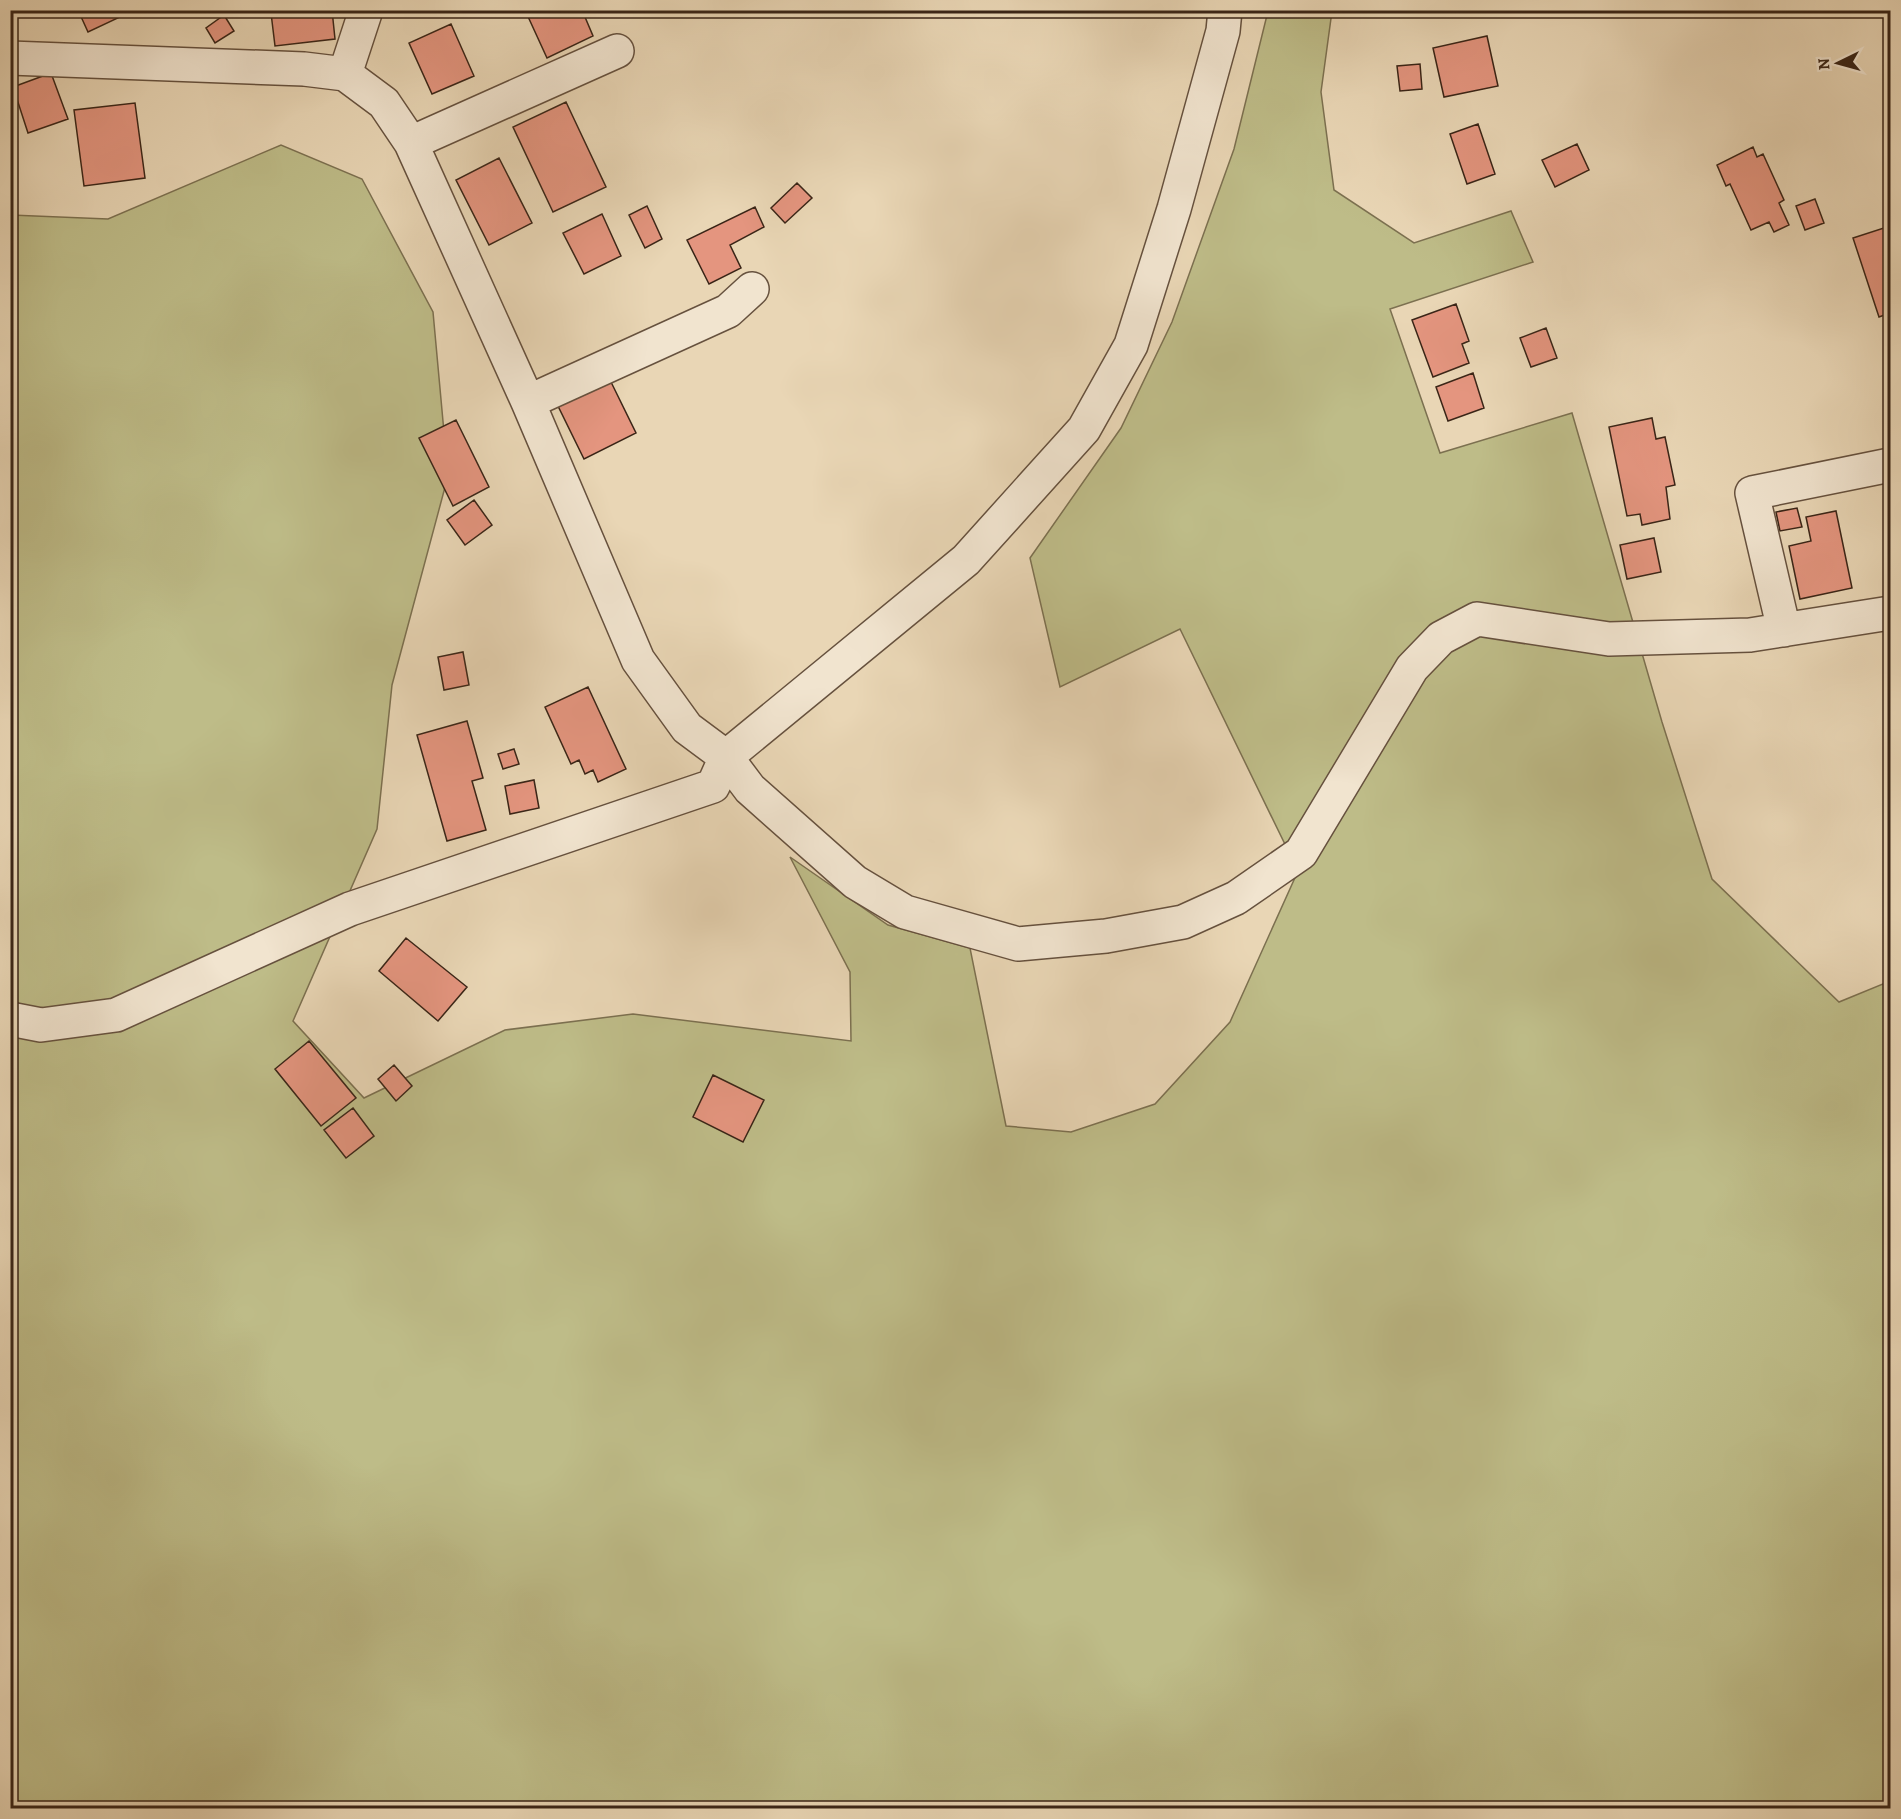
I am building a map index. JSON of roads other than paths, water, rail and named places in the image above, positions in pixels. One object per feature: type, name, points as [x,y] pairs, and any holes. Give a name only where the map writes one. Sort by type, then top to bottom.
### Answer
[{"type":"street","points":[[345,74],[366,10]]},
{"type":"street","points":[[10,1019],[41,1024],[116,1015],[350,909],[712,786],[726,757],[966,560],[1084,429],[1131,345],[1174,209],[1223,31],[1225,10]]},
{"type":"street","points":[[411,143],[616,51]]},
{"type":"street","points":[[10,58],[253,66],[345,74],[384,103],[411,143],[528,402],[638,660],[687,728],[726,757],[750,789],[847,874],[905,912],[1018,944],[1106,936],[1183,922],[1236,898],[1300,854],[1412,668],[1441,638],[1477,619],[1609,639],[1750,635],[1890,613]]},
{"type":"street","points":[[528,402],[728,311],[752,289]]},
{"type":"street","points":[[1784,630],[1752,493],[1890,465]]}]
